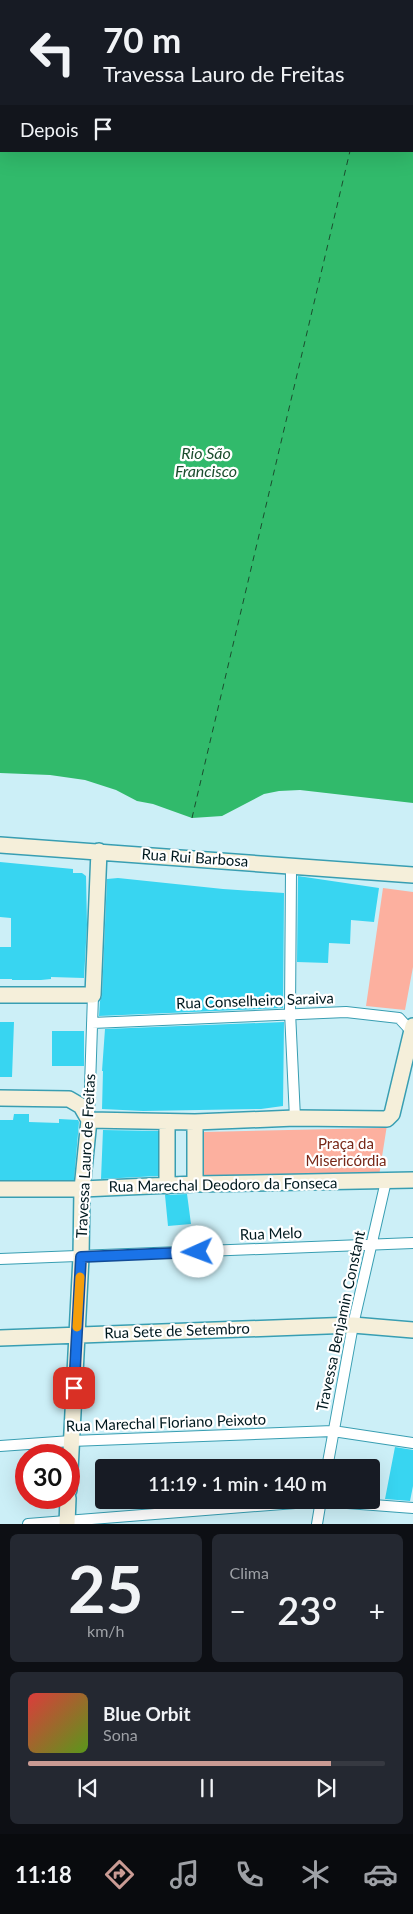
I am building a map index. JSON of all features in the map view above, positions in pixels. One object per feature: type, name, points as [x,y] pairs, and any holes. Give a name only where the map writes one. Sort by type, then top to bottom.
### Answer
[{"type":"street","name":"Rua Rui Barbosa","points":[[0,845],[99,851],[290,868],[413,874]]},
{"type":"street","name":"Travessa Lauro de Freitas","points":[[71,1442],[81,1257],[82,1189],[89,1120],[99,851]]},
{"type":"street","points":[[290,868],[290,1016],[295,1118]]},
{"type":"street","points":[[0,995],[93,995]]},
{"type":"street","name":"Rua Conselheiro Saraiva","points":[[92,1023],[290,1016],[346,1012],[399,1018],[413,1031]]},
{"type":"street","points":[[0,1098],[69,1099],[81,1106],[89,1120],[194,1122],[295,1118],[384,1120],[392,1114],[413,1031]]},
{"type":"street","points":[[167,1122],[167,1186]]},
{"type":"street","points":[[194,1122],[195,1184]]},
{"type":"street","name":"Rua Marechal Deodoro da Fonseca","points":[[0,1189],[82,1189],[195,1184],[413,1180]]},
{"type":"street","name":"Travessa Benjamin Constant","points":[[328,1459],[353,1325],[373,1245],[386,1181]]},
{"type":"street","name":"Rua Melo","points":[[0,1259],[413,1243]]},
{"type":"street","name":"Rua Sete de Setembro","points":[[0,1338],[353,1325],[413,1330]]},
{"type":"street","name":"Rua Marechal Floriano Peixoto","points":[[0,1446],[333,1431],[413,1443]]},
{"type":"street","points":[[380,1505],[413,1508]]},
{"type":"street","points":[[67,1522],[68,1509]]},
{"type":"street","points":[[28,1524],[217,1509]]},
{"type":"street","points":[[317,1524],[320,1509]]},
{"type":"green space","points":[[383,888],[413,892],[413,967],[405,1010],[366,1006]]},
{"type":"green space","name":"Praça da Misericórdia","points":[[387,1125],[379,1176],[204,1177],[204,1132],[380,1128]]},
{"type":"water","name":"Rio São Francisco","points":[[0,152],[413,152],[413,803],[300,790],[279,791],[264,794],[222,816],[192,818],[153,804],[137,801],[116,790],[85,780],[50,775],[0,773]]},
{"type":"building","points":[[0,862],[73,869],[73,873],[82,873],[86,876],[87,925],[84,978],[0,979],[0,947],[11,947],[11,918],[0,917]]},
{"type":"building","points":[[298,876],[379,888],[374,922],[351,920],[350,944],[329,943],[328,963],[297,962]]},
{"type":"building","points":[[118,878],[223,889],[284,893],[283,1008],[99,1016],[102,995],[107,879]]},
{"type":"building","points":[[0,1022],[14,1022],[12,1077],[0,1077]]},
{"type":"building","points":[[284,1022],[283,1106],[261,1109],[143,1111],[102,1109],[105,1029]]},
{"type":"building","points":[[52,1031],[84,1031],[84,1066],[52,1066]]},
{"type":"building","points":[[14,1114],[29,1114],[29,1122],[59,1123],[59,1119],[78,1120],[74,1180],[0,1180],[0,1120],[13,1120]]},
{"type":"building","points":[[103,1130],[158,1131],[158,1176],[101,1179]]},
{"type":"building","points":[[187,1194],[191,1224],[168,1226],[165,1195]]},
{"type":"building","points":[[395,1447],[413,1450],[413,1486],[410,1501],[385,1499]]},
{"type":"ferry route","points":[[192,818],[350,152]]},
{"type":"slow traffic","points":[[77,1327],[80,1277]]},
{"type":"route","points":[[74,1388],[81,1257],[198,1252]]}]
